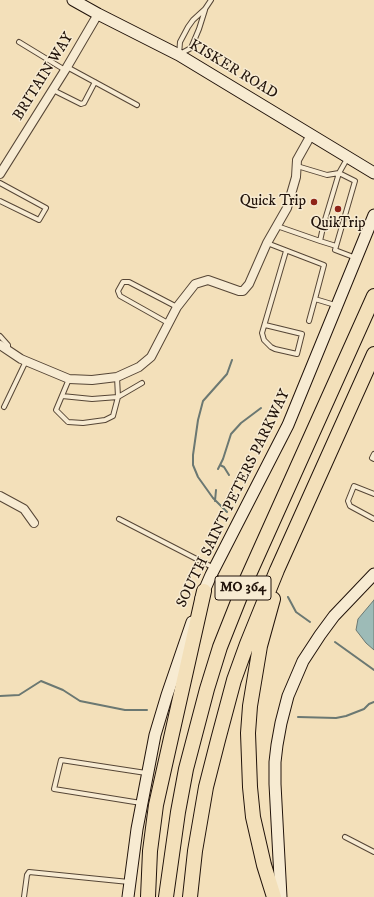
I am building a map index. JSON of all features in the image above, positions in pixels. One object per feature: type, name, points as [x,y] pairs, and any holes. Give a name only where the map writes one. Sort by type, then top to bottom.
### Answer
[{"type":"highway","name":"MO 364","points":[[166,897],[176,820],[186,769],[207,689],[220,648],[247,578],[374,296]]},
{"type":"highway","name":"MO 364","points":[[190,897],[195,851],[205,794],[224,714],[247,644],[261,606],[374,354]]},
{"type":"highway","points":[[274,897],[264,865],[253,816],[250,787],[248,733],[252,689],[260,646],[291,539]]},
{"type":"highway","points":[[148,897],[150,851],[156,805],[204,591]]},
{"type":"main road","name":"KISKER ROAD","points":[[73,0],[179,55],[374,173]]},
{"type":"main road","name":"SOUTH SAINT PETERS PARKWAY","points":[[128,897],[141,803],[155,735],[183,646],[204,591],[288,425],[374,215]]},
{"type":"main road","points":[[280,897],[275,762],[276,745],[288,696],[304,661],[320,635],[334,616],[374,574]]},
{"type":"street","name":"BRITAIN WAY","points":[[0,174],[2,165],[53,90],[98,14]]},
{"type":"street","points":[[0,345],[26,361],[69,380],[92,380],[116,377],[139,367],[151,357],[177,307],[195,284],[208,280],[243,291],[249,284],[267,243],[292,194],[297,160],[310,135]]},
{"type":"street","points":[[0,496],[24,509],[34,523]]},
{"type":"lane","points":[[179,55],[191,48],[206,9],[212,0]]},
{"type":"lane","points":[[179,55],[180,42],[188,27],[193,20],[206,9]]},
{"type":"lane","points":[[19,42],[66,69],[95,82],[138,105]]},
{"type":"lane","points":[[53,90],[81,104],[84,103],[95,82]]},
{"type":"lane","points":[[320,241],[339,173],[348,157]]},
{"type":"lane","points":[[297,166],[327,175],[339,173],[354,181],[334,250],[357,258]]},
{"type":"lane","points":[[0,183],[46,208],[39,220],[0,200]]},
{"type":"lane","points":[[276,226],[336,246]]},
{"type":"lane","points":[[267,243],[324,265],[309,321]]},
{"type":"lane","points":[[265,325],[302,334],[297,354],[275,349],[262,336],[265,325],[286,251]]},
{"type":"lane","points":[[168,323],[120,296],[118,291],[123,282],[129,282],[177,307]]},
{"type":"lane","points":[[315,299],[337,306]]},
{"type":"lane","points":[[0,336],[8,345],[8,350]]},
{"type":"lane","points":[[4,407],[26,361]]},
{"type":"lane","points":[[69,380],[56,410],[68,422],[83,423],[105,420],[113,416],[118,397],[116,377]]},
{"type":"lane","points":[[62,396],[92,399],[118,397],[142,383]]},
{"type":"lane","points":[[374,454],[372,458],[374,459]]},
{"type":"lane","points":[[374,494],[354,486],[348,501],[350,506],[374,519]]},
{"type":"lane","points":[[119,519],[215,568]]},
{"type":"lane","points":[[141,803],[54,789],[61,760],[147,773]]},
{"type":"lane","points":[[345,837],[374,852]]},
{"type":"lane","points":[[24,897],[27,875],[29,872],[130,882]]},
{"type":"water","points":[[374,600],[374,650],[366,643],[356,630],[358,619]]},
{"type":"waterway","points":[[227,512],[213,498],[198,477],[193,465],[193,455],[198,420],[203,401],[227,374],[232,360]]},
{"type":"waterway","points":[[218,469],[223,459],[231,434],[241,423],[261,408]]},
{"type":"waterway","points":[[220,465],[224,467],[229,475]]},
{"type":"waterway","points":[[215,501],[216,490]]},
{"type":"waterway","points":[[288,597],[296,612],[310,622]]},
{"type":"waterway","points":[[335,642],[374,670]]},
{"type":"waterway","points":[[0,696],[19,695],[41,681],[63,690],[80,701],[125,710],[147,710]]},
{"type":"waterway","points":[[298,717],[336,718],[364,709],[369,704],[374,702]]},
{"type":"place","name":"Quick Trip","points":[[314,202]]},
{"type":"place","name":"QuikTrip","points":[[338,209]]}]
